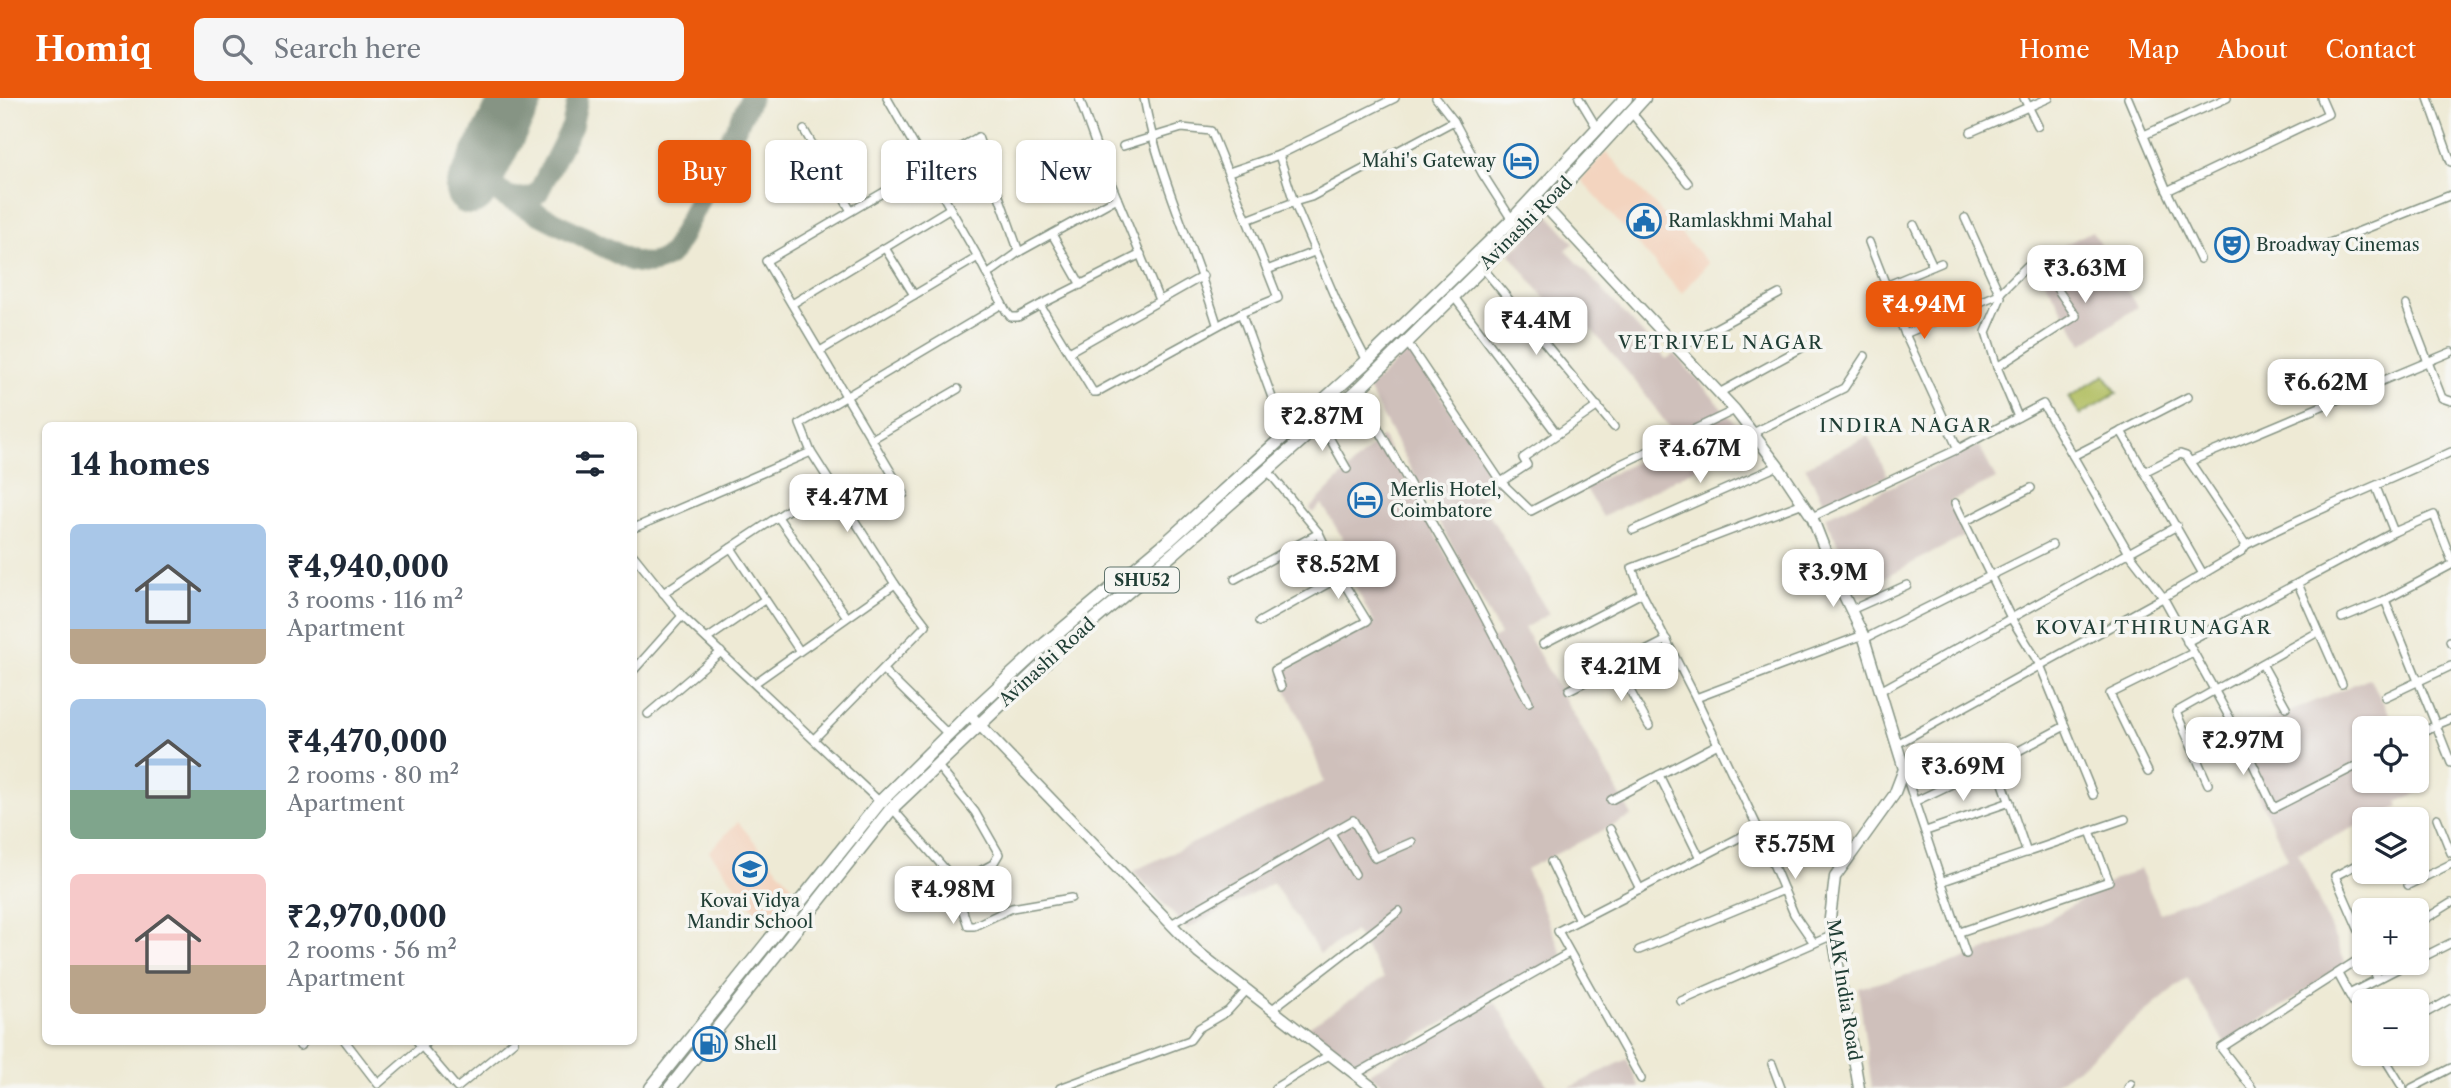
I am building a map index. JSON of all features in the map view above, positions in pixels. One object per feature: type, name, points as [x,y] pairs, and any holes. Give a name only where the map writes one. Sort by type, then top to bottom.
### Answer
[{"type":"main road","name":"Avinashi Road","points":[[652,1088],[948,734],[1046,643],[1167,542],[1367,361],[1512,220],[1626,98]]},
{"type":"main road","name":"Avinashi Road","points":[[670,1088],[886,805],[937,765],[1055,653],[1268,471],[1357,391],[1545,206],[1644,98]]},
{"type":"street","points":[[887,98],[910,140]]},
{"type":"street","points":[[1079,98],[1098,154],[1159,300]]},
{"type":"street","points":[[1144,98],[1151,138],[1203,276],[1217,324]]},
{"type":"street","points":[[1229,172],[1279,155],[1395,98]]},
{"type":"street","points":[[1436,98],[1454,121],[1482,173],[1512,220]]},
{"type":"street","points":[[1579,98],[1597,128]]},
{"type":"street","points":[[2024,98],[2038,126]]},
{"type":"street","points":[[1971,132],[2049,98]]},
{"type":"street","points":[[2128,98],[2167,191],[2200,259]]},
{"type":"street","points":[[2144,135],[2227,98]]},
{"type":"street","points":[[2167,191],[2328,114],[2321,98]]},
{"type":"street","points":[[2428,98],[2451,162]]},
{"type":"street","points":[[1632,112],[1688,183]]},
{"type":"street","points":[[1247,220],[1311,197],[1454,121]]},
{"type":"street","points":[[1040,306],[1093,392],[1097,392],[1217,324],[1278,298],[1211,131],[1182,128],[1123,146]]},
{"type":"street","points":[[804,130],[851,211]]},
{"type":"street","points":[[2441,137],[2451,133]]},
{"type":"street","points":[[1279,155],[1314,251],[1350,331],[1367,361]]},
{"type":"street","points":[[881,193],[766,261],[904,494]]},
{"type":"street","points":[[1534,195],[1735,410],[1812,517],[1863,637],[1966,954]]},
{"type":"street","points":[[2312,250],[2451,195]]},
{"type":"street","points":[[987,275],[1019,253],[1117,198]]},
{"type":"street","points":[[946,203],[1011,317],[1018,317],[1141,254]]},
{"type":"street","points":[[1001,203],[1019,253]]},
{"type":"street","points":[[792,304],[949,209]]},
{"type":"street","points":[[1965,218],[2000,293],[2001,301],[1986,332],[2018,417]]},
{"type":"street","points":[[1888,285],[1937,265],[1914,225]]},
{"type":"street","points":[[1052,234],[1081,285]]},
{"type":"street","points":[[1869,242],[1905,334],[1958,449]]},
{"type":"street","points":[[885,248],[914,295]]},
{"type":"street","points":[[1267,270],[1314,251]]},
{"type":"street","points":[[820,351],[978,257]]},
{"type":"street","points":[[1905,334],[2000,293],[2027,266]]},
{"type":"street","points":[[1482,267],[1614,427]]},
{"type":"street","points":[[1069,352],[1203,276]]},
{"type":"street","points":[[1997,367],[2076,316],[2051,280]]},
{"type":"street","points":[[1677,349],[1779,294]]},
{"type":"street","points":[[1454,297],[1557,435]]},
{"type":"street","points":[[814,739],[926,625],[895,584],[811,452],[800,424],[1002,304]]},
{"type":"street","points":[[2406,305],[2442,398],[2451,401]]},
{"type":"street","points":[[1241,313],[1278,414],[1290,430]]},
{"type":"street","points":[[1407,342],[1501,482],[1531,511],[1617,466],[1735,410]]},
{"type":"street","points":[[1719,393],[1807,345]]},
{"type":"street","points":[[2191,461],[2451,352]]},
{"type":"street","points":[[1753,433],[1844,388],[1865,356]]},
{"type":"street","points":[[872,439],[958,389]]},
{"type":"street","points":[[1357,391],[1469,588],[1529,702]]},
{"type":"street","points":[[2073,456],[2189,397]]},
{"type":"street","points":[[1812,517],[1958,449],[2043,404],[2129,553],[2163,597],[2238,733],[2274,808],[2352,768]]},
{"type":"street","points":[[1501,482],[1527,465],[1523,458],[1598,406]]},
{"type":"street","points":[[1321,423],[1347,469]]},
{"type":"street","points":[[2120,431],[2203,574]]},
{"type":"street","points":[[637,527],[811,452]]},
{"type":"street","points":[[1896,744],[2163,597],[2242,551],[2246,545],[2298,519],[2451,452]]},
{"type":"street","points":[[2144,472],[2180,454],[2191,461],[2246,545]]},
{"type":"street","points":[[1633,530],[1777,466]]},
{"type":"street","points":[[1268,471],[1319,533],[1340,577],[1367,621],[1275,670],[1281,687]]},
{"type":"street","points":[[663,593],[830,482]]},
{"type":"street","points":[[2376,487],[2395,532]]},
{"type":"street","points":[[1964,522],[2031,488]]},
{"type":"street","points":[[1802,503],[1632,568],[1758,828],[1794,914],[1815,943]]},
{"type":"street","points":[[1955,503],[2011,618],[2040,665],[2093,795]]},
{"type":"street","points":[[2188,642],[2395,532],[2434,515],[2451,559]]},
{"type":"street","points":[[778,517],[847,617]]},
{"type":"street","points":[[1880,691],[2177,526]]},
{"type":"street","points":[[1235,579],[1319,533]]},
{"type":"street","points":[[1696,698],[1863,637],[2052,545]]},
{"type":"street","points":[[731,548],[799,650]]},
{"type":"street","points":[[637,560],[682,616],[886,805],[947,870],[968,926],[1012,908],[1071,898]]},
{"type":"street","points":[[2342,618],[2385,600],[2451,565]]},
{"type":"street","points":[[1259,622],[1340,577]]},
{"type":"street","points":[[755,683],[895,584]]},
{"type":"street","points":[[2298,584],[2342,684]]},
{"type":"street","points":[[1852,610],[1907,585]]},
{"type":"street","points":[[1543,644],[1642,593]]},
{"type":"street","points":[[707,639],[764,600]]},
{"type":"street","points":[[2385,600],[2451,763]]},
{"type":"street","points":[[637,667],[682,616]]},
{"type":"street","points":[[2208,784],[2176,712],[2318,632]]},
{"type":"street","points":[[1569,690],[1667,640]]},
{"type":"street","points":[[648,714],[721,652]]},
{"type":"street","points":[[2148,772],[2110,694],[2193,653]]},
{"type":"street","points":[[2262,664],[2286,707]]},
{"type":"street","points":[[1616,666],[1649,726]]},
{"type":"street","points":[[2385,697],[2451,666]]},
{"type":"street","points":[[883,670],[948,734]]},
{"type":"street","points":[[969,714],[1198,952],[1373,1088]]},
{"type":"street","points":[[2429,729],[2451,719]]},
{"type":"street","points":[[1916,801],[2065,726]]},
{"type":"street","points":[[1611,800],[1718,744]]},
{"type":"street","points":[[1996,763],[2027,853]]},
{"type":"street","points":[[937,765],[975,812],[999,854],[993,863],[954,885]]},
{"type":"street","name":"MAK India Road","points":[[1859,1088],[1830,918],[1835,877],[1894,795],[1904,769]]},
{"type":"street","points":[[1659,775],[1700,858]]},
{"type":"street","points":[[1926,831],[2010,802]]},
{"type":"street","points":[[2437,818],[2451,852]]},
{"type":"street","points":[[1943,881],[2125,819]]},
{"type":"street","points":[[1171,924],[1353,820],[1375,858],[1412,842]]},
{"type":"street","points":[[1641,1079],[1558,931],[1758,828]]},
{"type":"street","points":[[1610,829],[1640,889]]},
{"type":"street","points":[[1960,932],[2109,881],[2090,831]]},
{"type":"street","points":[[1331,833],[1355,874]]},
{"type":"street","points":[[1550,862],[1579,920]]},
{"type":"street","points":[[2408,885],[2451,864]]},
{"type":"street","points":[[2352,867],[2335,876],[2352,915]]},
{"type":"street","points":[[1639,950],[1784,890]]},
{"type":"street","points":[[2429,917],[2451,903]]},
{"type":"street","points":[[1271,1010],[1399,911]]},
{"type":"street","points":[[1681,1001],[1833,935]]},
{"type":"street","points":[[2429,954],[2451,943]]},
{"type":"street","points":[[1356,1074],[1569,953]]},
{"type":"street","points":[[2252,1088],[2221,1048],[2352,964]]},
{"type":"street","points":[[2337,974],[2352,1000]]},
{"type":"street","points":[[2376,975],[2377,979]]},
{"type":"street","points":[[2349,994],[2385,975]]},
{"type":"street","points":[[1060,1088],[1190,1040],[1199,1028],[1228,1011],[1246,991]]},
{"type":"street","points":[[2429,1011],[2451,999]]},
{"type":"street","points":[[348,1045],[378,1084],[420,1045]]},
{"type":"street","points":[[424,1045],[457,1088],[509,1045]]},
{"type":"street","points":[[1275,1088],[1329,1055]]},
{"type":"street","points":[[1772,1065],[1782,1088]]},
{"type":"street","points":[[2389,1066],[2403,1088]]},
{"type":"street","points":[[2412,1088],[2451,1068]]},
{"type":"shaded area","name":"Ramlaskhmi Mahal","points":[[1606,152],[1708,263],[1682,294],[1581,180]]},
{"type":"shaded area","points":[[1549,215],[1574,243],[1566,250],[1666,359],[1675,354],[1750,440],[1603,517],[1585,487],[1679,441],[1635,381],[1591,329],[1577,340],[1510,254]]},
{"type":"shaded area","points":[[2092,231],[2137,307],[2083,344],[2033,261]]},
{"type":"shaded area","points":[[1410,349],[1501,486],[1480,499],[1549,614],[1524,628],[1632,816],[1526,869],[1563,956],[1362,1068],[1308,1027],[1384,978],[1355,931],[1320,954],[1273,883],[1187,929],[1133,871],[1324,782],[1309,739],[1279,674],[1374,623],[1351,578],[1362,571],[1322,504],[1312,513],[1310,508],[1382,436],[1492,639],[1500,635],[1368,389]]},
{"type":"shaded area","points":[[1868,436],[1888,476],[1825,505],[1805,467]]},
{"type":"shaded area","points":[[1979,446],[1996,479],[1949,502],[1965,536],[1860,590],[1825,517]]},
{"type":"shaded area","points":[[2369,678],[2391,716],[2352,716],[2352,793],[2417,793],[2397,802],[2399,807],[2352,807],[2352,828],[2298,853],[2346,964],[2225,1044],[2187,978],[2083,1064],[2049,1088],[1872,1088],[1858,988],[1960,961],[2022,935],[2116,879],[2140,869],[2160,913],[2288,858],[2252,783],[2235,735]]},
{"type":"shaded area","name":"Kovai Vidya Mandir School","points":[[738,822],[793,887],[764,922],[709,851]]},
{"type":"shaded area","points":[[1495,1002],[1549,1088],[1386,1088],[1369,1073]]},
{"type":"shaded area","points":[[1627,1059],[1640,1088],[1569,1088]]},
{"type":"green space","points":[[2105,375],[2117,393],[2080,415],[2069,397]]},
{"type":"taxiway","points":[[515,98],[488,128],[480,153],[487,177],[494,186],[503,193],[525,198],[538,193],[572,126],[578,98]]},
{"type":"taxiway","points":[[496,190],[632,261],[659,261],[673,252],[751,98]]},
{"type":"runway","points":[[471,189],[517,98]]},
{"type":"place","name":"Mahi's Gateway","points":[[1521,161]]},
{"type":"place","name":"Ramlaskhmi Mahal","points":[[1644,221]]},
{"type":"place","name":"Broadway Cinemas","points":[[2232,245]]},
{"type":"place","name":"Merlis Hotel, Coimbatore","points":[[1365,500]]},
{"type":"place","name":"Kovai Vidya Mandir School","points":[[750,869]]},
{"type":"place","name":"Shell","points":[[710,1044]]},
{"type":"district","name":"VETRIVEL NAGAR","points":[[1721,342]]},
{"type":"district","name":"INDIRA NAGAR","points":[[1906,425]]},
{"type":"district","name":"KOVAI THIRUNAGAR","points":[[2154,627]]}]
